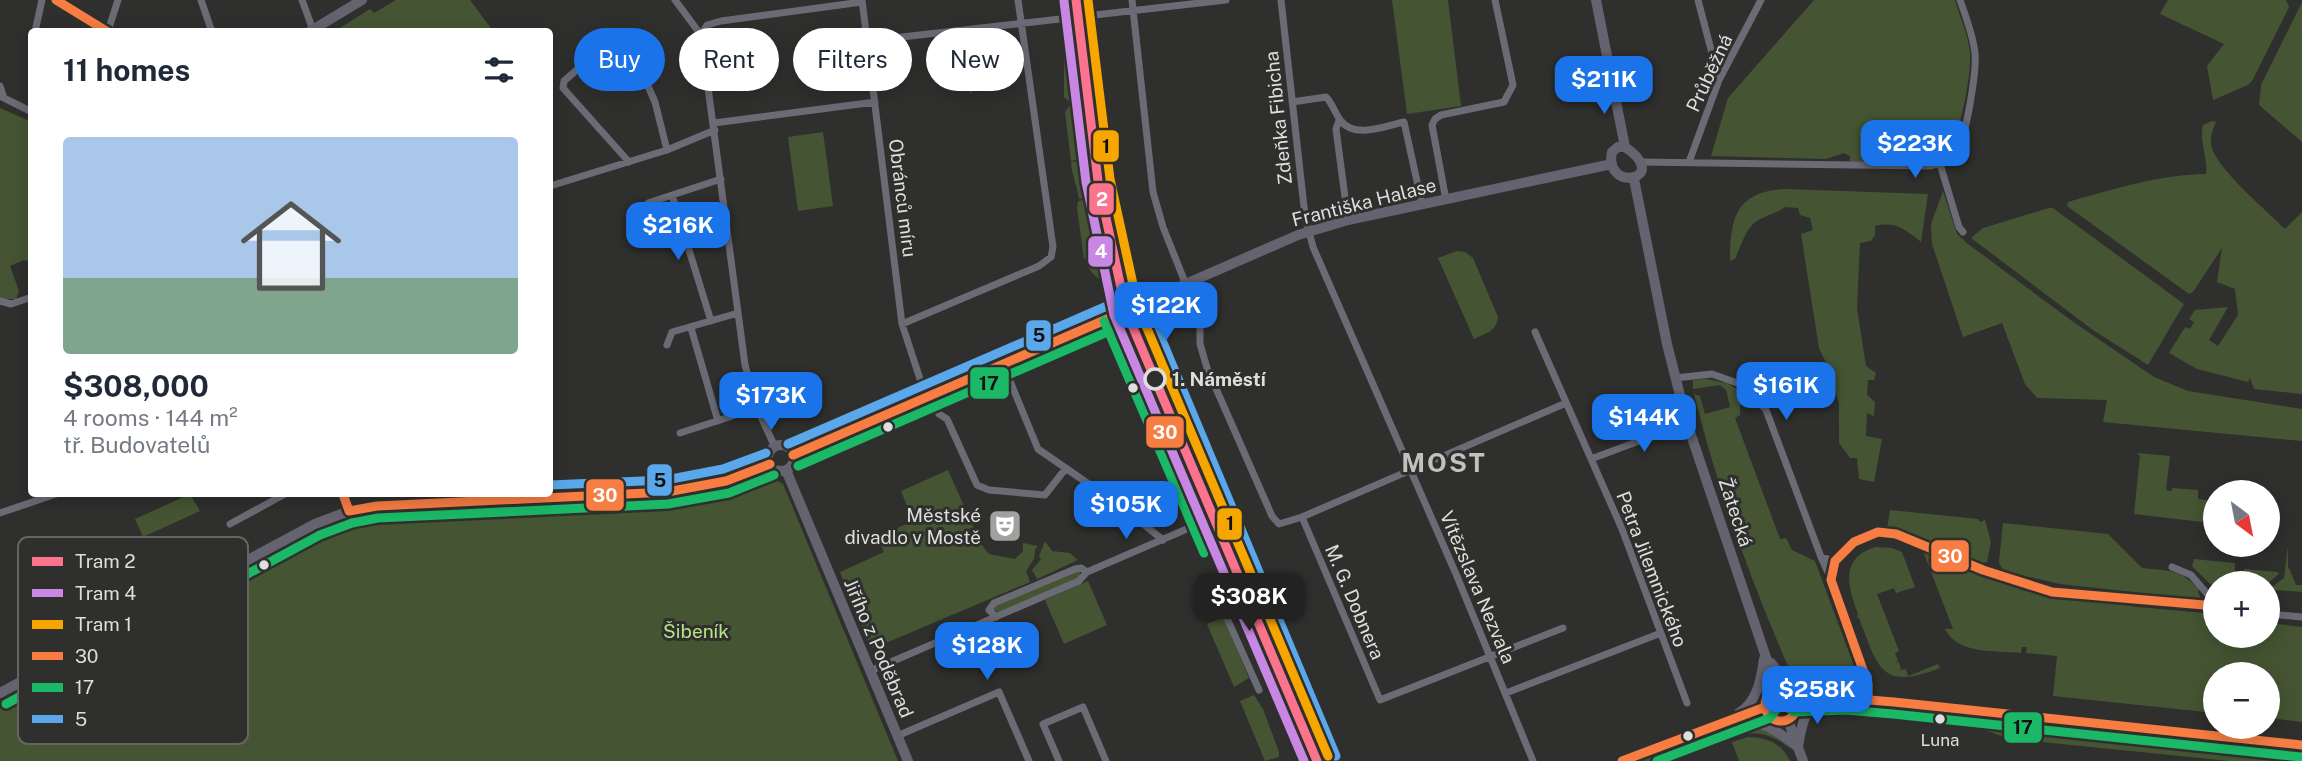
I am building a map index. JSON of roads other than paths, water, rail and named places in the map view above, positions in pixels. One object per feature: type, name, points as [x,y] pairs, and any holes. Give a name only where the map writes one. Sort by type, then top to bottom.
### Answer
[{"type":"street","points":[[36,28],[42,0]]},
{"type":"street","points":[[56,0],[103,28]]},
{"type":"street","points":[[109,28],[118,0]]},
{"type":"street","points":[[201,0],[211,28]]},
{"type":"street","points":[[302,0],[310,28]]},
{"type":"street","points":[[316,28],[362,0]]},
{"type":"street","points":[[675,0],[696,28]]},
{"type":"street","points":[[902,324],[1040,266],[1051,257],[1053,247],[1018,0]]},
{"type":"street","points":[[1068,0],[1090,183],[1115,316],[1296,735],[1303,761]]},
{"type":"street","points":[[1082,0],[1103,180],[1117,251],[1135,307],[1288,667],[1325,761]]},
{"type":"street","points":[[1132,0],[1153,192],[1163,227],[1200,320],[1200,344],[1207,368],[1272,516],[1279,524],[1302,517],[1566,403]]},
{"type":"street","points":[[912,36],[1226,0]]},
{"type":"street","name":"Zdeňka Fibicha","points":[[1281,0],[1309,232]]},
{"type":"street","points":[[1446,200],[1432,125],[1435,119],[1441,115],[1504,102],[1513,85],[1495,0]]},
{"type":"street","points":[[1596,0],[1625,147],[1641,162],[1930,166],[1940,164],[1952,155],[1960,143],[1975,75],[1975,54],[1961,0]]},
{"type":"street","points":[[1698,0],[1719,80]]},
{"type":"street","name":"Průběžná","points":[[1689,162],[1719,80],[1761,0]]},
{"type":"street","points":[[705,28],[721,21],[862,1]]},
{"type":"street","name":"Obránců míru","points":[[862,1],[865,28]]},
{"type":"street","points":[[574,72],[564,81],[563,88],[629,162]]},
{"type":"street","points":[[0,86],[2,97],[28,110]]},
{"type":"street","points":[[650,91],[667,150]]},
{"type":"street","points":[[710,91],[745,365],[757,408],[775,447]]},
{"type":"street","name":"Obránců míru","points":[[874,91],[902,324],[929,396],[939,414],[947,419],[977,485],[989,490],[1045,495],[1066,468]]},
{"type":"street","points":[[1292,102],[1326,97],[1339,120],[1357,131],[1404,122],[1422,204]]},
{"type":"street","points":[[553,185],[667,150],[715,126],[875,102]]},
{"type":"street","points":[[1339,120],[1336,129],[1348,220]]},
{"type":"street","points":[[1625,147],[1618,147],[1612,152],[1612,164],[1620,175],[1627,179],[1640,175],[1641,162]]},
{"type":"street","name":"Františka Halase","points":[[793,454],[1278,243],[1309,232],[1348,220],[1612,164]]},
{"type":"street","points":[[1940,164],[1959,227],[1964,232]]},
{"type":"street","name":"Žatecká","points":[[1634,178],[1675,378],[1777,690]]},
{"type":"street","points":[[648,203],[721,179]]},
{"type":"street","points":[[672,195],[711,321]]},
{"type":"street","name":"Vítězslava Nezvala","points":[[1309,232],[1533,761]]},
{"type":"street","points":[[0,301],[10,304],[28,297]]},
{"type":"street","points":[[667,345],[672,332],[738,313]]},
{"type":"street","points":[[691,328],[718,421]]},
{"type":"street","name":"Petra Jilemnického","points":[[1535,331],[1622,529],[1687,703]]},
{"type":"street","points":[[1003,364],[1038,449],[1163,540]]},
{"type":"street","points":[[1675,378],[1713,374],[1743,386],[1766,410],[1868,684],[1868,698]]},
{"type":"street","points":[[680,433],[757,408]]},
{"type":"street","points":[[1591,459],[1688,423]]},
{"type":"street","points":[[786,446],[793,454],[793,462],[786,470],[775,469],[770,464],[770,453],[775,447],[786,446]]},
{"type":"street","points":[[248,560],[315,524],[349,511],[377,506],[667,492],[726,481],[770,464]]},
{"type":"street","name":"Jiřího z Poděbrad","points":[[786,470],[908,761]]},
{"type":"street","points":[[0,513],[47,497]]},
{"type":"street","points":[[230,524],[280,497]]},
{"type":"street","points":[[344,497],[349,511]]},
{"type":"street","name":"M. G. Dobnera","points":[[1302,517],[1380,700],[1491,657]]},
{"type":"street","points":[[870,671],[1079,581],[1087,572],[1203,522]]},
{"type":"street","points":[[1831,580],[1835,561],[1854,542],[1878,532],[1896,534],[1990,572],[2052,592],[2203,604]]},
{"type":"street","points":[[1821,557],[1835,561]]},
{"type":"street","points":[[2172,567],[2191,575],[2203,589]]},
{"type":"street","points":[[979,625],[994,603],[1075,569],[1081,568],[1087,572]]},
{"type":"street","points":[[1234,590],[1218,597],[1259,690]]},
{"type":"street","points":[[989,610],[996,617]]},
{"type":"street","points":[[2280,615],[2302,617]]},
{"type":"street","points":[[1491,657],[1563,628]]},
{"type":"street","points":[[1506,693],[1661,633]]},
{"type":"street","points":[[1765,655],[1789,685],[1824,697]]},
{"type":"street","points":[[1723,722],[1746,709],[1756,693],[1765,655]]},
{"type":"street","points":[[0,693],[18,683]]},
{"type":"street","points":[[1765,707],[1769,695],[1777,690],[1786,690],[1796,700]]},
{"type":"street","points":[[897,736],[999,692],[1029,761]]},
{"type":"street","points":[[1798,747],[1801,724],[1806,714],[1824,697]]},
{"type":"street","points":[[1796,700],[1824,697],[1868,698],[2302,745]]},
{"type":"street","points":[[1765,707],[1773,719],[1788,719],[1794,713],[1796,700]]},
{"type":"street","points":[[1059,761],[1043,724],[1083,707],[1106,761]]},
{"type":"street","points":[[1622,761],[1765,707]]},
{"type":"street","points":[[1788,719],[1803,761]]},
{"type":"street","points":[[1723,722],[1747,720],[1766,725],[1798,747]]},
{"type":"tram line","name":"2","points":[[1076,0],[1098,181],[1126,311],[1317,761]]},
{"type":"tram line","name":"1","points":[[1088,0],[1110,179],[1138,307],[1328,756]]},
{"type":"tram line","name":"4","points":[[1064,1],[1086,182],[1114,315],[1304,761]]},
{"type":"place","name":"1. Náměstí","points":[[1155,379]]},
{"type":"place","name":"Městské divadlo v Mostě","points":[[1005,526]]},
{"type":"place","name":"Luna","points":[[1940,719]]},
{"type":"district","name":"MOST","points":[[1444,463]]},
{"type":"park label","name":"Šibeník","points":[[696,631]]}]
